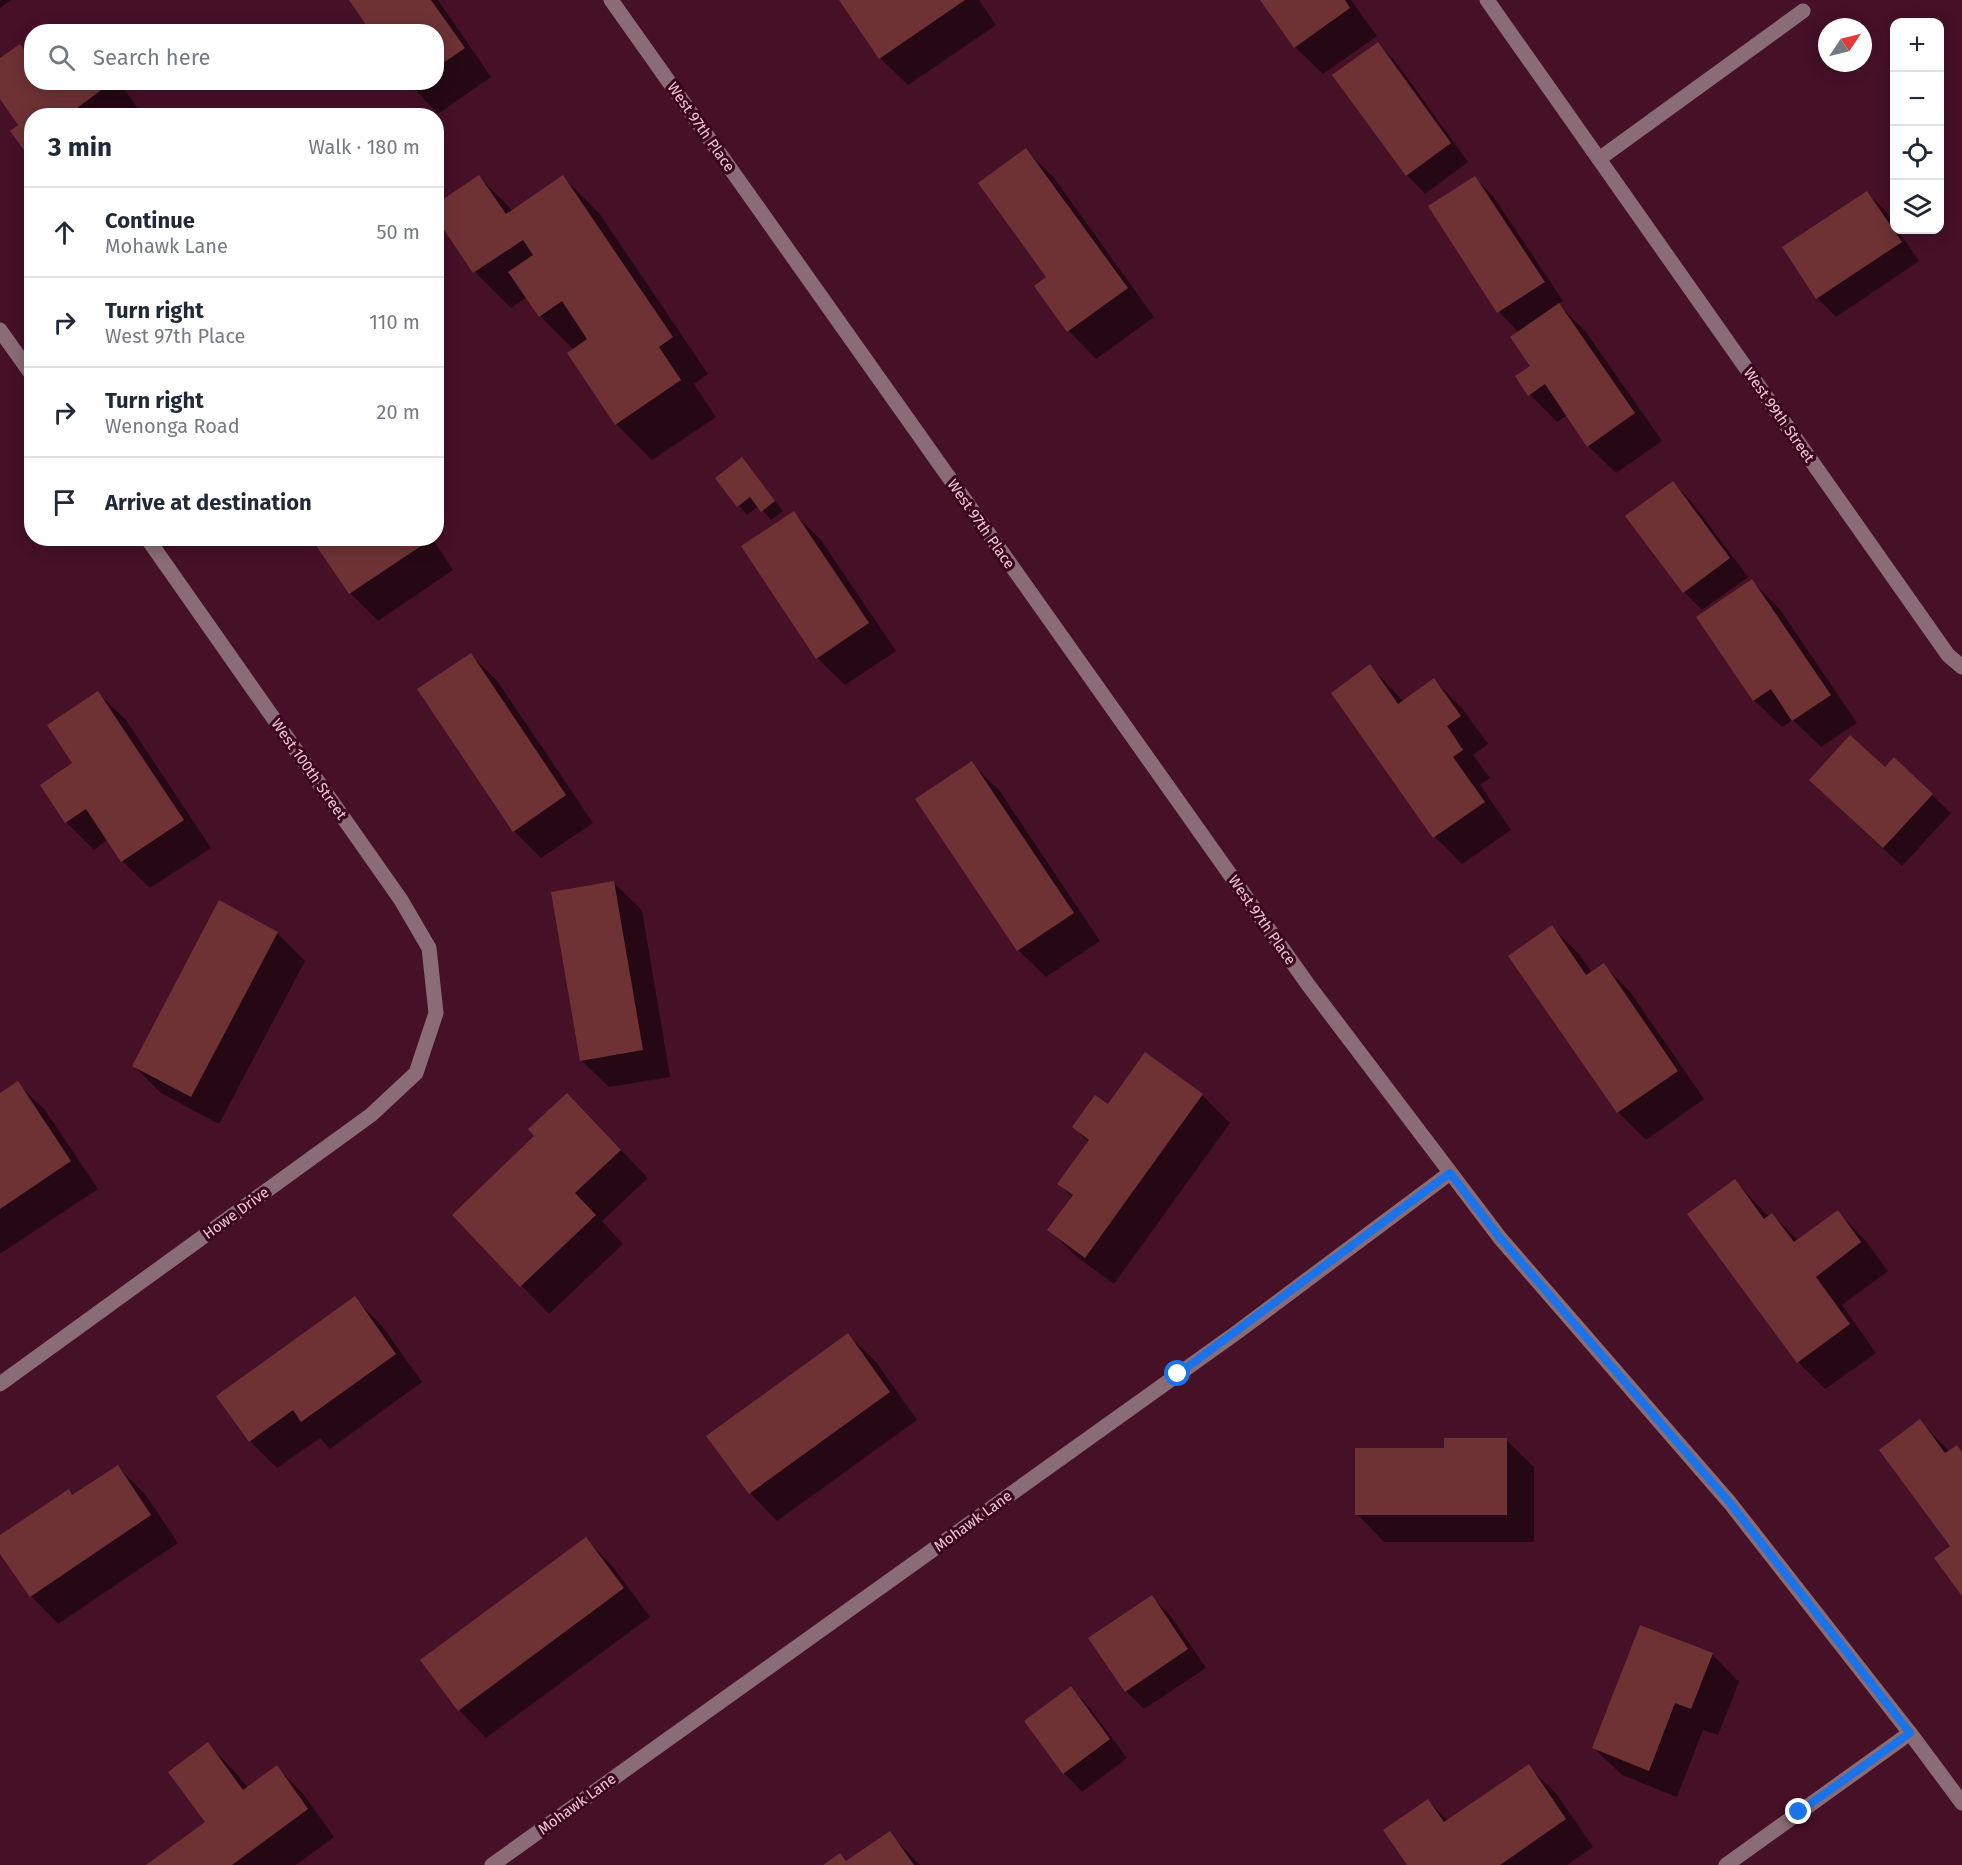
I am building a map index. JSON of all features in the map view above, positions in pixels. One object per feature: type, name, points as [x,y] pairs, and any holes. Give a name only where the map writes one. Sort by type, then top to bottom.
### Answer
[{"type":"street","name":"West 97th Place","points":[[611,0],[1295,967],[1500,1238],[1730,1503],[1962,1803]]},
{"type":"street","name":"West 99th Street","points":[[1487,0],[1948,655],[1962,667]]},
{"type":"street","points":[[1599,159],[1803,11]]},
{"type":"street","points":[[0,330],[24,364]]},
{"type":"street","name":"West 100th Street","points":[[153,546],[401,900],[429,948],[436,1014]]},
{"type":"street","name":"Howe Drive","points":[[0,1384],[371,1115],[416,1073],[436,1014]]},
{"type":"street","name":"Mohawk Lane","points":[[492,1865],[1236,1333],[1450,1173]]},
{"type":"street","points":[[1726,1865],[1910,1733]]},
{"type":"building","points":[[349,0],[431,0],[465,48],[444,62],[444,24],[366,24]]},
{"type":"building","points":[[839,0],[965,0],[879,59]]},
{"type":"building","points":[[1260,0],[1345,0],[1350,8],[1294,48]]},
{"type":"building","points":[[1378,42],[1451,143],[1406,176],[1332,75]]},
{"type":"building","points":[[20,44],[24,49],[24,90],[101,90],[77,108],[24,108],[24,150],[10,131],[18,125],[0,99],[0,58]]},
{"type":"building","points":[[1026,148],[1128,288],[1067,332],[1034,286],[1046,277],[978,183]]},
{"type":"building","points":[[479,175],[506,214],[563,175],[673,337],[659,347],[681,380],[615,425],[567,353],[587,339],[562,301],[539,317],[508,272],[533,255],[523,240],[473,273],[444,230],[444,199]]},
{"type":"building","points":[[1475,176],[1545,282],[1497,313],[1428,206]]},
{"type":"building","points":[[1867,191],[1890,225],[1890,234],[1897,234],[1902,242],[1816,299],[1782,247]]},
{"type":"building","points":[[1559,303],[1635,413],[1587,447],[1545,384],[1528,396],[1515,376],[1530,366],[1510,337]]},
{"type":"building","points":[[742,457],[775,501],[761,512],[750,497],[737,507],[715,478]]},
{"type":"building","points":[[1673,481],[1730,558],[1683,593],[1625,516]]},
{"type":"building","points":[[794,511],[869,623],[816,659],[741,546]]},
{"type":"building","points":[[316,546],[421,546],[349,594]]},
{"type":"building","points":[[1752,579],[1831,695],[1792,721],[1771,689],[1753,701],[1696,617]]},
{"type":"building","points":[[471,653],[566,795],[513,832],[417,689]]},
{"type":"building","points":[[1370,664],[1398,704],[1434,678],[1461,716],[1447,726],[1463,750],[1453,757],[1485,802],[1433,838],[1331,693]]},
{"type":"building","points":[[98,691],[184,820],[121,862],[86,809],[65,823],[40,785],[72,763],[47,725]]},
{"type":"building","points":[[1850,735],[1885,767],[1894,757],[1933,794],[1883,848],[1809,780]]},
{"type":"building","points":[[972,761],[1074,913],[1017,951],[915,799]]},
{"type":"building","points":[[614,881],[643,1050],[580,1061],[551,892]]},
{"type":"building","points":[[219,900],[278,932],[191,1097],[132,1066]]},
{"type":"building","points":[[1552,925],[1586,975],[1604,963],[1678,1071],[1617,1113],[1508,956]]},
{"type":"building","points":[[1145,1052],[1203,1094],[1085,1258],[1047,1230],[1073,1195],[1057,1184],[1089,1140],[1072,1127],[1095,1095],[1108,1104]]},
{"type":"building","points":[[18,1081],[71,1161],[0,1209],[0,1093]]},
{"type":"building","points":[[567,1093],[621,1150],[575,1193],[596,1215],[520,1287],[452,1215],[534,1136],[528,1129]]},
{"type":"building","points":[[1735,1179],[1764,1219],[1772,1213],[1794,1242],[1838,1210],[1861,1242],[1816,1277],[1850,1324],[1797,1363],[1687,1214]]},
{"type":"building","points":[[355,1296],[396,1354],[301,1422],[293,1410],[249,1442],[216,1396]]},
{"type":"building","points":[[848,1333],[890,1392],[749,1494],[706,1436]]},
{"type":"building","points":[[1920,1419],[1945,1453],[1957,1445],[1962,1452],[1962,1596],[1934,1558],[1950,1546],[1879,1450]]},
{"type":"building","points":[[1444,1438],[1507,1438],[1507,1515],[1355,1515],[1355,1448],[1444,1448]]},
{"type":"building","points":[[118,1465],[151,1515],[30,1597],[0,1554],[0,1535],[69,1489],[72,1495]]},
{"type":"building","points":[[586,1537],[624,1588],[458,1711],[420,1660]]},
{"type":"building","points":[[1152,1595],[1188,1649],[1125,1692],[1088,1638]]},
{"type":"building","points":[[1640,1625],[1713,1653],[1691,1709],[1675,1703],[1649,1771],[1592,1748]]},
{"type":"building","points":[[1071,1686],[1110,1739],[1063,1774],[1024,1721]]},
{"type":"building","points":[[208,1742],[243,1790],[277,1765],[308,1809],[232,1865],[146,1865],[205,1822],[168,1772]]},
{"type":"building","points":[[1529,1764],[1566,1819],[1500,1865],[1407,1865],[1383,1830],[1428,1799],[1444,1822]]},
{"type":"building","points":[[890,1831],[914,1865],[823,1865],[840,1853],[846,1861]]},
{"type":"route","points":[[1178,1374],[1450,1173],[1500,1238],[1730,1503],[1910,1733],[1799,1812]]}]
